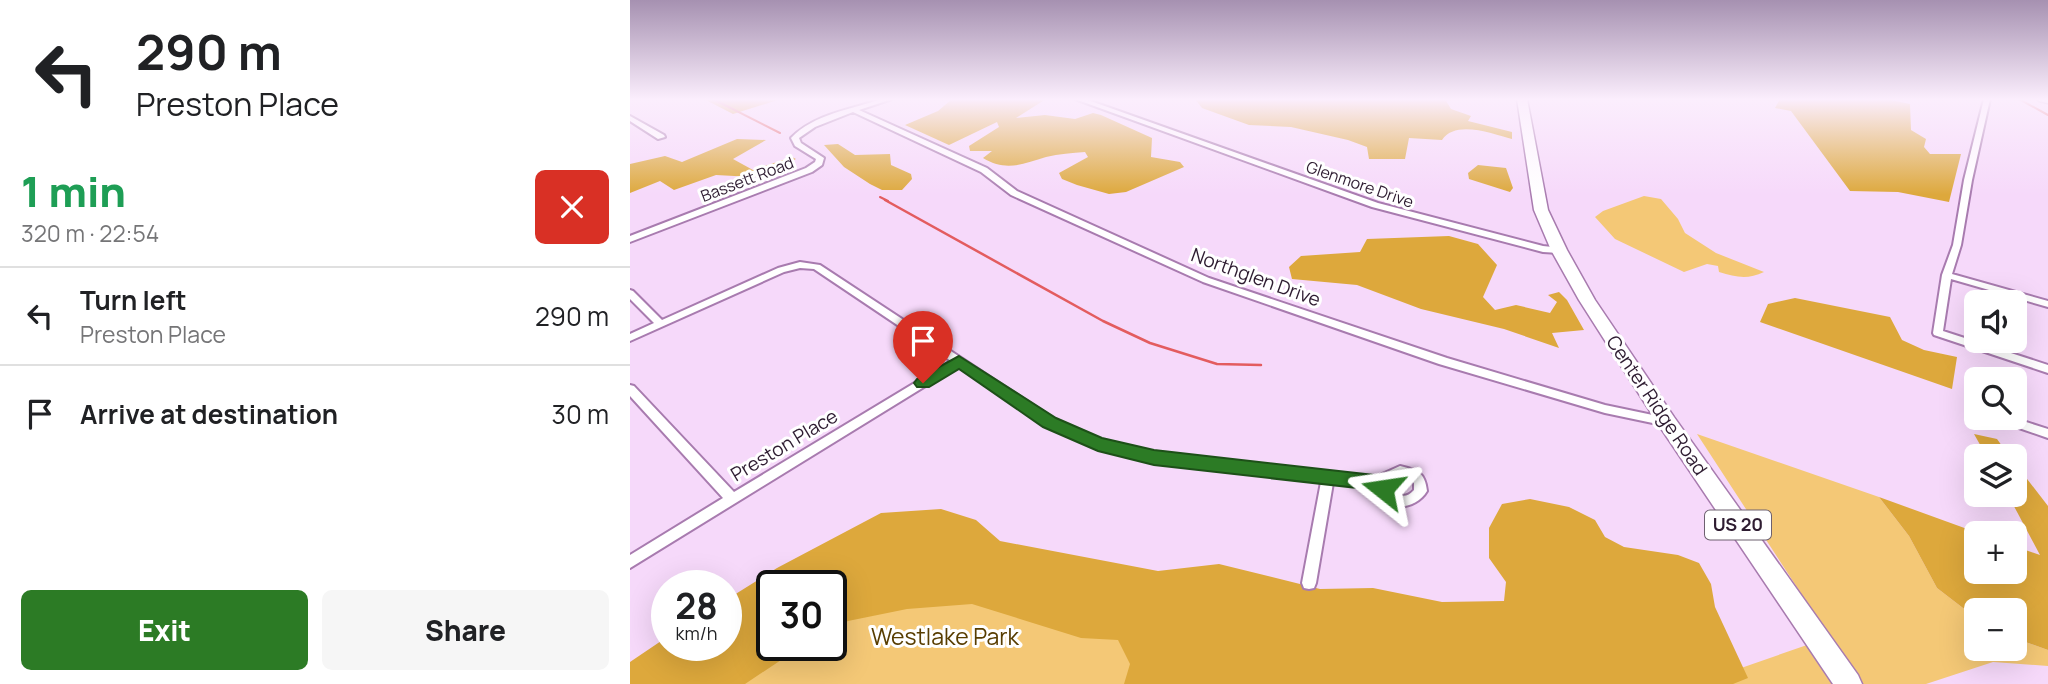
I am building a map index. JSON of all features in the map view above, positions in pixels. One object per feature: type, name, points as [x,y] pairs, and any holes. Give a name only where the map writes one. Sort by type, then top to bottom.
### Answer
[{"type":"main road","name":"Center Ridge Road","points":[[1527,131],[1541,210],[1559,250],[1587,300],[1667,422],[1849,684]]},
{"type":"street","points":[[652,131],[662,137]]},
{"type":"street","name":"Bassett Road","points":[[630,239],[809,170],[820,158],[797,143],[797,135],[803,131]]},
{"type":"street","name":"Northglen Drive","points":[[899,131],[984,170],[1014,193],[1206,280],[1443,361],[1605,409],[1667,422]]},
{"type":"street","name":"Glenmore Drive","points":[[1167,131],[1375,205],[1543,249],[1559,250]]},
{"type":"street","points":[[1980,131],[1957,245],[1947,275],[1938,333],[2048,369]]},
{"type":"street","points":[[630,338],[781,270],[800,265],[817,267],[1050,422],[1098,444],[1154,457],[1383,484]]},
{"type":"street","points":[[1947,275],[2048,304]]},
{"type":"street","points":[[630,293],[660,324]]},
{"type":"street","name":"Preston Place","points":[[630,562],[959,361]]},
{"type":"street","points":[[630,389],[732,499]]},
{"type":"street","points":[[2027,427],[2048,434]]},
{"type":"street","points":[[1309,583],[1328,477]]},
{"type":"green space","points":[[1644,196],[1661,199],[1678,219],[1685,233],[1716,253],[1764,272],[1747,277],[1736,276],[1719,272],[1718,266],[1707,264],[1684,272],[1615,239],[1595,217],[1603,211]]},
{"type":"green space","points":[[1697,434],[1879,497],[1909,536],[1937,588],[1964,609],[1964,661],[2027,661],[2027,643],[2048,650],[2048,666],[1993,662],[1926,684],[1860,684]]},
{"type":"green space","name":"Westlake Park","points":[[944,588],[1634,684],[730,684],[768,661],[847,661],[847,616]]},
{"type":"green space","points":[[1807,645],[1835,684],[1695,684]]},
{"type":"shaded area","points":[[918,131],[978,131],[949,145]]},
{"type":"shaded area","points":[[993,131],[1136,131],[1152,138],[1151,157],[1180,162],[1184,167],[1126,192],[1109,194],[1062,179],[1059,173],[1088,157],[1085,152],[1056,155],[1007,166],[983,158],[992,151],[970,151],[969,146]]},
{"type":"shaded area","points":[[1308,131],[1454,131],[1442,140],[1409,138],[1405,159],[1369,159],[1367,147]]},
{"type":"shaded area","points":[[1480,131],[1512,132],[1512,139]]},
{"type":"shaded area","points":[[1806,131],[1913,131],[1926,139],[1924,147],[1930,154],[1961,154],[1949,202],[1898,192],[1850,191]]},
{"type":"shaded area","points":[[737,139],[766,140],[733,159],[753,170],[792,157],[796,159],[753,177],[716,175],[674,190],[660,181],[630,193],[630,164],[665,156],[682,162]]},
{"type":"shaded area","points":[[838,144],[855,155],[890,154],[891,165],[911,174],[912,179],[902,190],[882,190],[844,167],[824,145]]},
{"type":"shaded area","points":[[1478,165],[1506,168],[1513,188],[1510,192],[1469,179],[1468,173]]},
{"type":"shaded area","points":[[1449,236],[1478,244],[1497,265],[1483,297],[1495,310],[1516,305],[1550,313],[1557,302],[1548,295],[1559,292],[1567,300],[1584,330],[1552,333],[1559,348],[1504,329],[1421,309],[1357,285],[1292,279],[1289,267],[1301,256],[1360,252],[1367,239]]},
{"type":"shaded area","points":[[1795,298],[1890,317],[1902,340],[1924,350],[1957,357],[1952,389],[1760,322],[1768,304]]},
{"type":"shaded area","points":[[1974,434],[1997,439],[2001,444],[1980,444]]},
{"type":"shaded area","points":[[2027,479],[2048,506],[2048,650],[2027,643],[2027,598],[1964,598],[1964,609],[1937,588],[1909,536],[1879,497],[1964,528],[1964,584],[2027,584],[2027,550],[2040,555],[2027,531],[2027,521],[2022,521],[2014,507],[2027,507]]},
{"type":"shaded area","points":[[1530,499],[1569,507],[1595,520],[1605,537],[1624,547],[1678,555],[1699,563],[1711,584],[1715,607],[1748,678],[1733,684],[1124,684],[1130,664],[1118,640],[1081,638],[972,604],[907,609],[847,622],[847,570],[774,570],[881,513],[941,509],[976,520],[1000,541],[1158,571],[1219,564],[1320,589],[1373,588],[1442,602],[1504,601],[1506,582],[1489,558],[1489,528],[1502,504]]},
{"type":"shaded area","points":[[756,581],[756,661],[780,661],[745,684],[630,684],[630,662],[651,648],[651,661],[742,661],[742,590]]},
{"type":"waterway","points":[[776,131],[780,133]]},
{"type":"waterway","points":[[880,197],[888,201]]},
{"type":"waterway","points":[[885,200],[1103,321],[1150,343],[1217,364],[1261,365]]},
{"type":"route","points":[[923,383],[959,361],[1050,422],[1098,444],[1154,457],[1383,484],[1383,489]]}]
